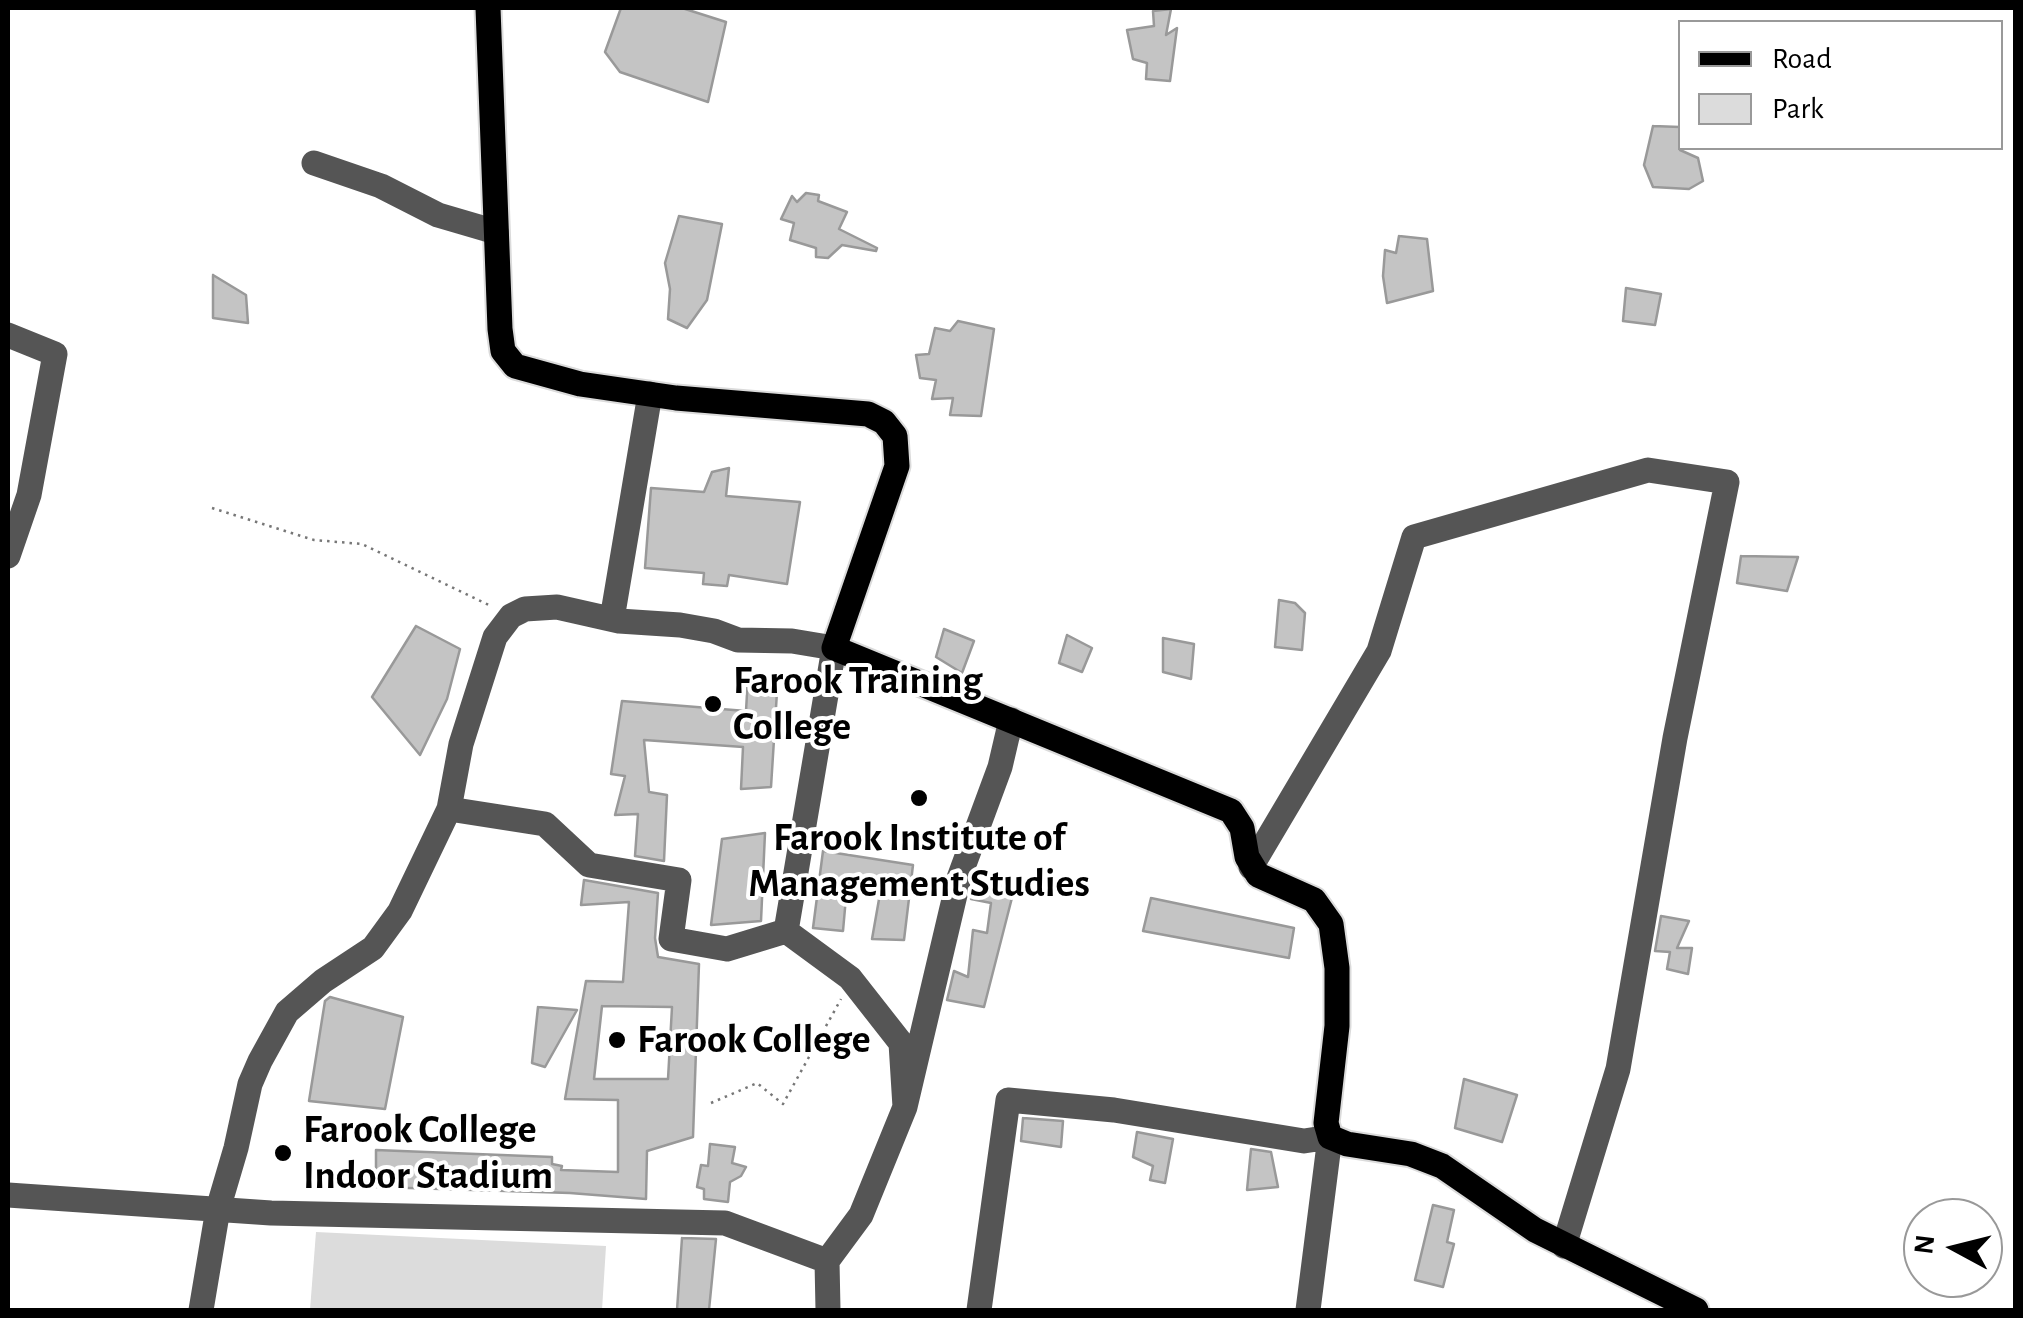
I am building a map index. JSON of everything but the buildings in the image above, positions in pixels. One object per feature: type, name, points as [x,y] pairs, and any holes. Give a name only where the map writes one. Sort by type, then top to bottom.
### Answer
[{"type":"main road","points":[[488,8],[500,329],[504,351],[515,366],[580,384],[868,414],[884,422],[895,436],[897,466],[834,648],[1231,811],[1242,828],[1251,867],[1265,880],[1314,900],[1332,924],[1337,1006],[1326,1124],[1330,1137],[1347,1144],[1411,1154],[1442,1166],[1535,1230],[1696,1310]]},
{"type":"street","points":[[314,164],[381,186],[438,215],[496,232]]},
{"type":"street","points":[[8,335],[56,354],[29,495],[8,556]]},
{"type":"street","points":[[612,619],[650,394]]},
{"type":"street","points":[[1251,867],[1379,650],[1414,537],[1648,470],[1727,482],[1674,738],[1618,1069],[1564,1246]]},
{"type":"street","points":[[201,1310],[218,1208],[250,1084],[286,1012],[322,981],[373,948],[400,911],[449,808],[476,688],[495,637],[511,616],[525,609],[557,608],[714,631],[738,640],[834,648],[786,931]]},
{"type":"street","points":[[828,1310],[827,1260],[861,1215],[905,1107],[959,878],[1000,767],[1011,720]]},
{"type":"street","points":[[449,808],[545,824],[590,865],[679,880],[672,939],[726,949],[786,931]]},
{"type":"street","points":[[786,931],[850,978],[902,1043],[905,1107]]},
{"type":"street","points":[[980,1310],[1008,1100],[1114,1110],[1304,1141],[1330,1137],[1308,1310]]},
{"type":"street","points":[[8,1195],[271,1213],[725,1223],[827,1260]]},
{"type":"path","points":[[212,508],[314,540],[362,544],[511,616]]},
{"type":"path","points":[[711,1103],[757,1083],[783,1104],[837,1010],[850,978]]},
{"type":"green space","points":[[316,1232],[606,1246],[602,1310],[310,1310]]},
{"type":"place","name":"Farook Training College","points":[[713,704]]},
{"type":"place","name":"Farook Institute of Management Studies","points":[[919,798]]},
{"type":"place","name":"Farook College","points":[[617,1040]]},
{"type":"place","name":"Farook College Indoor Stadium","points":[[283,1153]]}]
